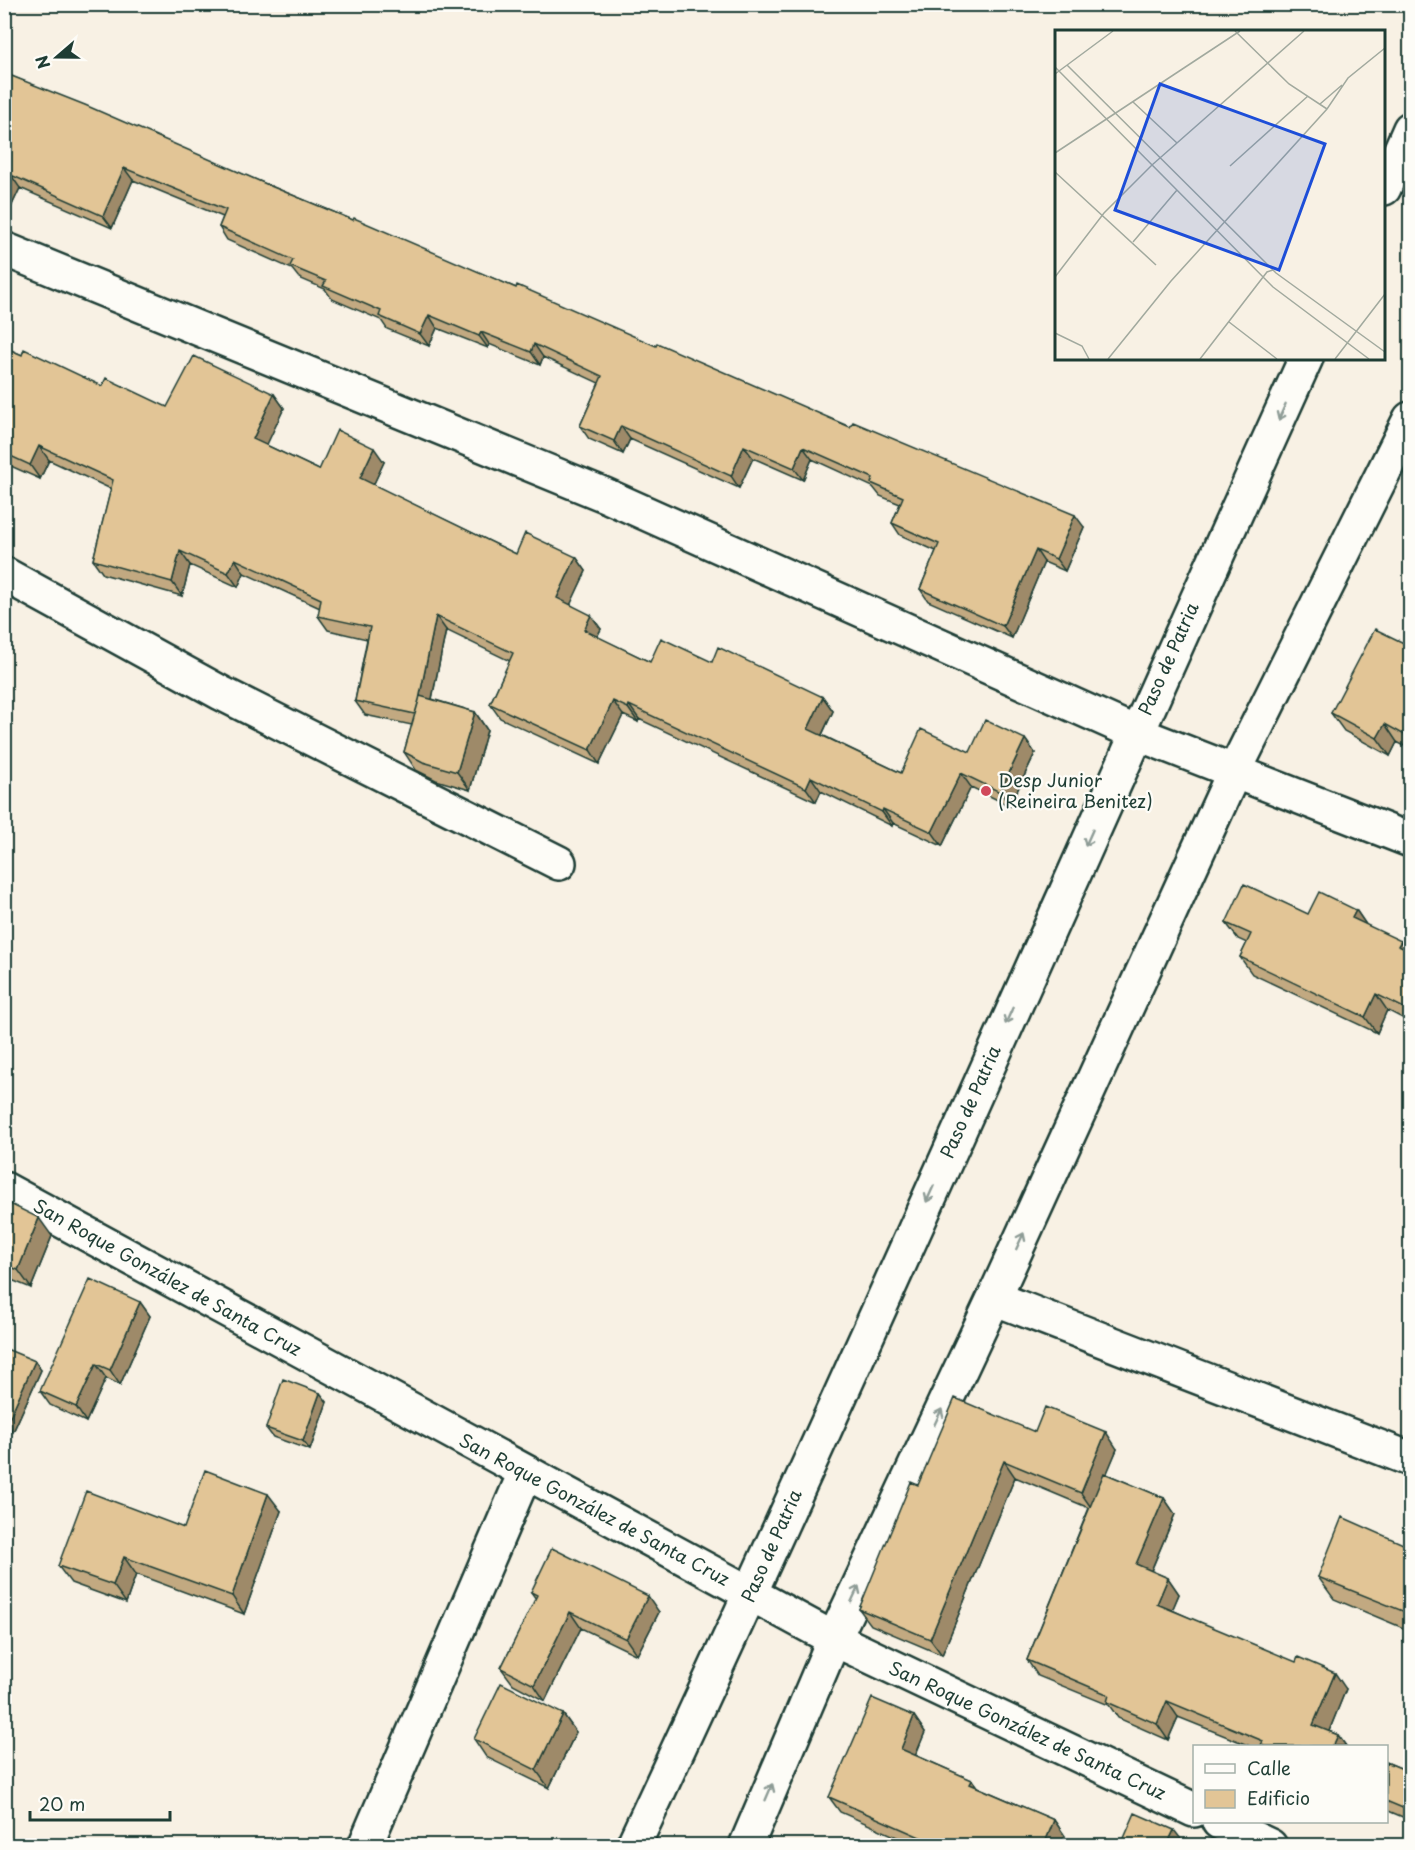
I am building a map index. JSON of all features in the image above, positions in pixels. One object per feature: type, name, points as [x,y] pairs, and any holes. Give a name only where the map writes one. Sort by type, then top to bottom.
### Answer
[{"type":"street","points":[[1385,184],[1410,129]]},
{"type":"street","points":[[4,249],[605,495],[1136,733],[1410,840]]},
{"type":"street","name":"Paso de Patria","points":[[633,1845],[751,1595],[1305,360]]},
{"type":"street","points":[[746,1845],[834,1639],[994,1298],[1234,772],[1410,419]]},
{"type":"street","points":[[4,574],[221,693],[559,863]]},
{"type":"street","name":"San Roque González de Santa Cruz","points":[[4,1189],[834,1639],[1193,1810]]},
{"type":"street","points":[[994,1298],[1410,1459]]},
{"type":"street","points":[[365,1845],[525,1473]]},
{"type":"street","points":[[1223,1823],[1270,1845]]},
{"type":"building","points":[[4,73],[85,105],[273,187],[353,220],[354,218],[516,288],[517,285],[656,346],[657,343],[850,427],[853,422],[1075,515],[1056,559],[1036,550],[1003,626],[920,589],[939,544],[892,523],[903,497],[871,483],[873,478],[803,447],[794,468],[744,446],[731,476],[621,426],[614,441],[580,426],[602,376],[534,344],[531,352],[481,332],[479,336],[429,315],[420,334],[379,316],[381,311],[323,286],[326,281],[290,266],[293,260],[219,227],[226,210],[124,168],[103,216],[11,175],[4,190]]},
{"type":"building","points":[[4,347],[22,355],[24,349],[102,386],[106,378],[167,407],[194,356],[274,394],[253,439],[319,470],[337,430],[374,448],[360,478],[516,554],[525,533],[576,557],[557,598],[591,615],[584,630],[650,662],[661,638],[712,662],[718,647],[823,697],[808,729],[901,773],[921,729],[970,752],[985,720],[1025,739],[1000,792],[961,773],[932,832],[883,809],[882,812],[811,777],[806,788],[629,705],[628,708],[613,701],[590,750],[490,704],[513,653],[436,616],[415,714],[355,701],[370,627],[318,616],[321,599],[235,559],[228,573],[180,551],[172,582],[93,560],[113,480],[39,446],[30,465],[4,453]]},
{"type":"building","points":[[1375,629],[1410,646],[1410,738],[1385,724],[1377,738],[1331,713]]},
{"type":"building","points":[[420,696],[475,712],[457,772],[423,762],[404,752]]},
{"type":"building","points":[[1244,884],[1308,914],[1319,892],[1356,910],[1352,918],[1401,941],[1398,946],[1410,951],[1410,1011],[1376,994],[1365,1017],[1240,957],[1251,934],[1226,923]]},
{"type":"building","points":[[4,1201],[39,1218],[18,1270],[4,1264]]},
{"type":"building","points":[[90,1279],[140,1302],[110,1370],[96,1364],[76,1407],[40,1391]]},
{"type":"building","points":[[4,1348],[35,1361],[7,1423],[4,1422]]},
{"type":"building","points":[[283,1379],[320,1393],[303,1441],[266,1428]]},
{"type":"building","points":[[955,1398],[1035,1432],[1045,1407],[1106,1432],[1081,1493],[1004,1461],[930,1639],[859,1609],[911,1482],[918,1485]]},
{"type":"building","points":[[205,1470],[268,1494],[232,1596],[124,1557],[113,1585],[58,1566],[86,1491],[184,1528]]},
{"type":"building","points":[[1104,1473],[1164,1498],[1136,1564],[1168,1578],[1157,1604],[1296,1662],[1298,1657],[1335,1673],[1313,1725],[1338,1735],[1333,1745],[1261,1745],[1263,1741],[1167,1701],[1157,1724],[1107,1702],[1109,1695],[1027,1660]]},
{"type":"building","points":[[1342,1517],[1410,1547],[1410,1614],[1318,1577]]},
{"type":"building","points":[[552,1548],[648,1596],[626,1639],[570,1612],[534,1685],[501,1668],[537,1595],[531,1592]]},
{"type":"building","points":[[1410,1623],[1410,1644],[1403,1641]]},
{"type":"building","points":[[501,1683],[563,1714],[536,1770],[474,1739]]},
{"type":"building","points":[[872,1698],[914,1716],[901,1749],[972,1780],[970,1784],[1054,1820],[1044,1845],[938,1845],[829,1797]]},
{"type":"building","points":[[1388,1763],[1410,1772],[1410,1811],[1388,1802]]},
{"type":"building","points":[[1135,1813],[1174,1830],[1167,1845],[1121,1845]]},
{"type":"place","name":"Desp Junior (Reineira Benitez)","points":[[986,791]]}]
